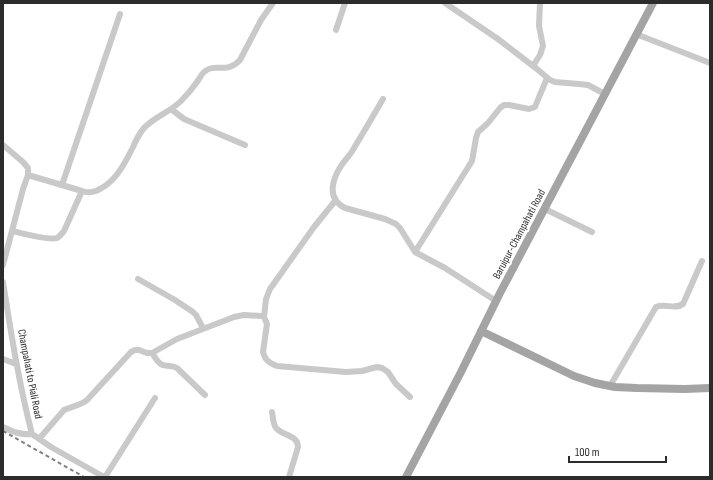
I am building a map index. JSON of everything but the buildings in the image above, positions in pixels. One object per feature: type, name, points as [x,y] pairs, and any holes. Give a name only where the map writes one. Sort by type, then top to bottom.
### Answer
[{"type":"main road","name":"Baruipur-Champahati Road","points":[[406,477],[496,301],[653,3]]},
{"type":"main road","points":[[481,331],[574,376],[595,383],[615,387],[661,389],[710,388]]},
{"type":"street","points":[[28,175],[82,191],[91,192],[98,191],[109,184],[127,159],[139,134],[144,128],[180,102],[190,92],[203,72],[215,68],[228,68],[240,60],[261,20],[273,3]]},
{"type":"street","points":[[336,30],[345,3]]},
{"type":"street","points":[[444,3],[498,39],[547,78],[555,82],[588,85],[605,94]]},
{"type":"street","points":[[533,66],[540,55],[543,46],[539,26],[540,3]]},
{"type":"street","points":[[62,185],[120,14]]},
{"type":"street","points":[[636,34],[710,63]]},
{"type":"street","points":[[415,252],[472,161],[478,132],[488,123],[500,108],[504,106],[509,105],[529,109],[535,107],[547,78]]},
{"type":"street","points":[[383,99],[352,152],[343,162],[338,171],[332,189],[335,201],[344,208],[385,219],[396,224],[415,252],[445,268],[496,301]]},
{"type":"street","points":[[171,109],[184,119],[245,145]]},
{"type":"street","points":[[3,145],[28,168],[28,175],[3,265]]},
{"type":"street","points":[[12,231],[48,238],[56,238],[61,236],[82,191]]},
{"type":"street","points":[[335,201],[314,227],[270,289],[266,299],[264,317],[267,324],[263,352],[264,356],[271,364],[277,366],[346,372],[362,371],[377,367],[382,368],[388,372],[396,384],[410,397]]},
{"type":"street","points":[[545,209],[592,232]]},
{"type":"street","points":[[610,386],[656,307],[660,305],[680,307],[683,304],[702,260]]},
{"type":"street","points":[[138,279],[193,312],[203,328]]},
{"type":"street","name":"Champahati to Piali Road","points":[[3,282],[16,364],[32,434],[51,447],[104,477]]},
{"type":"street","points":[[39,439],[64,410],[87,400],[131,352],[139,350],[152,353],[177,339],[234,316],[253,315],[264,317]]},
{"type":"street","points":[[152,353],[162,365],[174,366],[177,368],[205,395]]},
{"type":"street","points":[[3,359],[16,364]]},
{"type":"street","points":[[104,477],[155,398]]},
{"type":"street","points":[[272,412],[276,428],[296,440],[298,443],[289,477]]},
{"type":"street","points":[[3,427],[15,433],[24,435],[32,434]]},
{"type":"railway","points":[[3,431],[84,477]]}]
